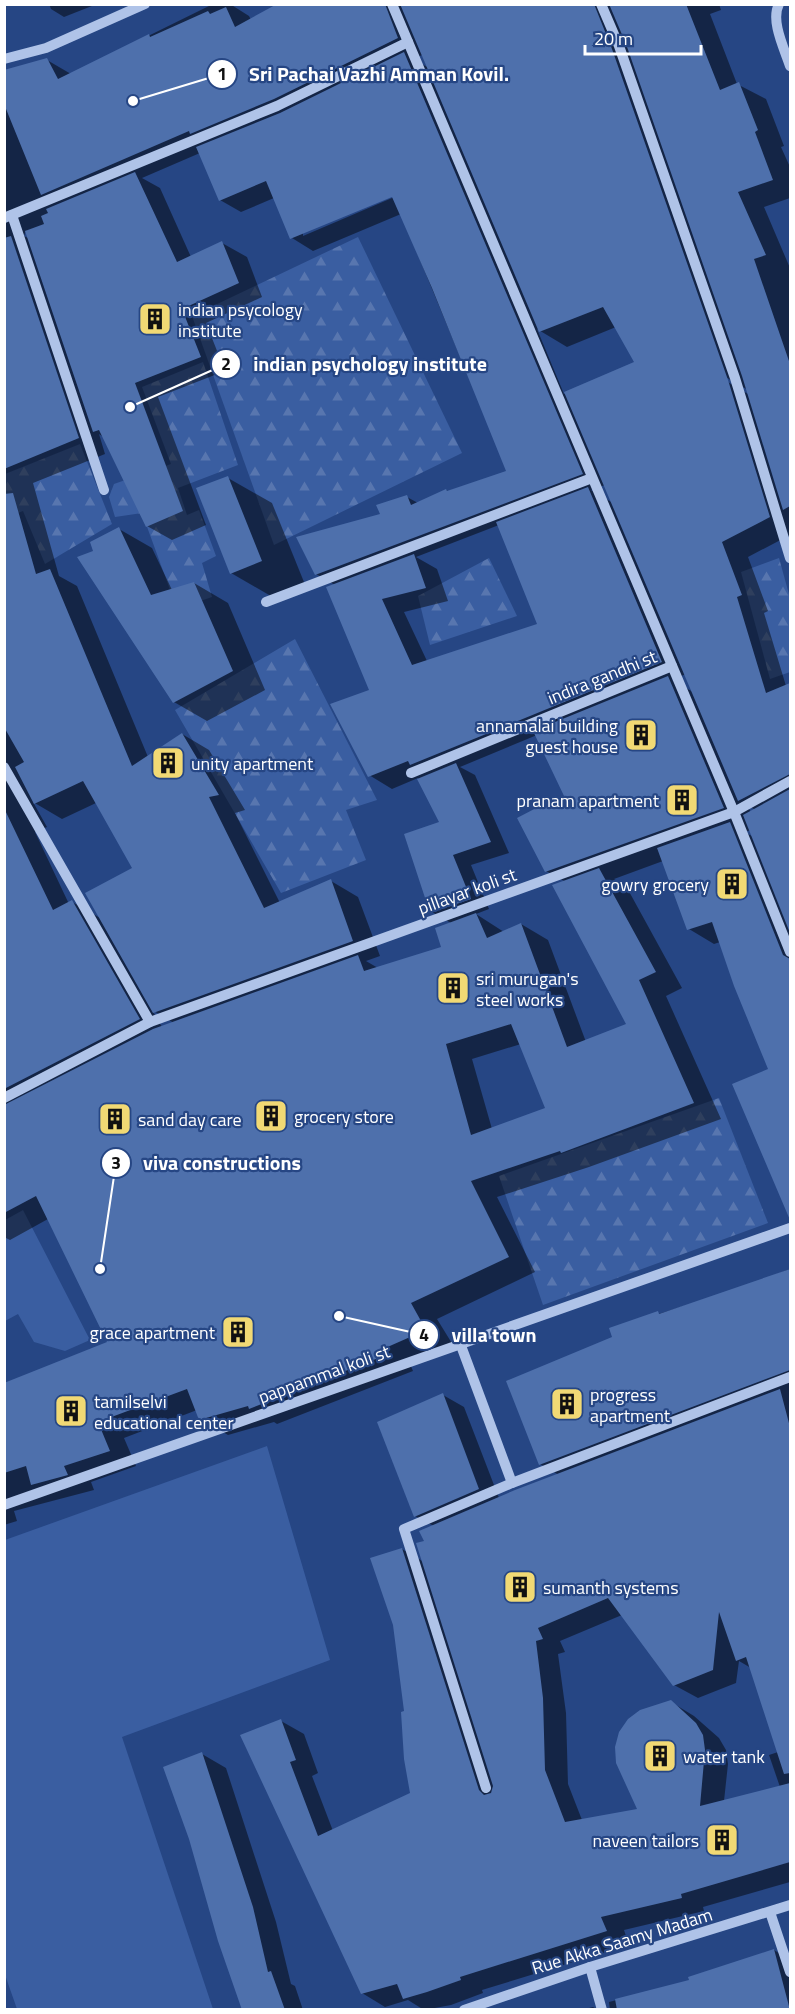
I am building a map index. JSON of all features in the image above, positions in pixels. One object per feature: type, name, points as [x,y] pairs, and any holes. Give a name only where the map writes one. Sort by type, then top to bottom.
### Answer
[{"type":"street","points":[[4,59],[46,48],[145,4]]},
{"type":"street","points":[[392,4],[734,812],[790,952]]},
{"type":"street","points":[[602,4],[619,46],[735,378],[790,558]]},
{"type":"street","points":[[779,4],[777,8],[779,32],[790,66]]},
{"type":"street","points":[[104,490],[8,216],[277,106],[408,42]]},
{"type":"street","points":[[266,602],[592,478]]},
{"type":"street","name":"indira gandhi st","points":[[411,773],[672,666]]},
{"type":"street","points":[[4,767],[150,1022]]},
{"type":"street","name":"pillayar koli st","points":[[4,1098],[150,1022],[734,812],[790,781]]},
{"type":"street","name":"pappammal koli st","points":[[4,1505],[790,1228]]},
{"type":"street","points":[[460,1343],[512,1484]]},
{"type":"street","points":[[486,1788],[404,1529],[512,1484],[790,1377]]},
{"type":"street","name":"Rue Akka Saamy Madam","points":[[464,2010],[590,1967],[790,1905]]},
{"type":"street","points":[[771,1912],[790,1972]]},
{"type":"street","points":[[590,1967],[602,2010]]},
{"type":"green space","points":[[358,237],[462,453],[274,545],[192,316]]},
{"type":"green space","points":[[203,362],[238,465],[178,488],[187,515],[199,510],[216,556],[202,563],[212,597],[177,609],[142,513],[115,517],[109,497],[114,484],[171,464],[142,387]]},
{"type":"green space","points":[[80,444],[112,524],[45,564],[23,511],[5,518],[5,474]]},
{"type":"green space","points":[[489,558],[517,616],[430,645],[418,596]]},
{"type":"green space","points":[[779,558],[790,598],[790,672],[770,679],[741,572]]},
{"type":"green space","points":[[295,639],[377,800],[346,810],[366,860],[281,893],[175,710]]},
{"type":"green space","points":[[719,1098],[768,1223],[543,1305],[499,1176]]},
{"type":"green space","points":[[23,1210],[90,1340],[65,1351],[34,1342],[18,1314],[5,1321],[5,1220]]},
{"type":"green space","points":[[267,1446],[330,1660],[122,1737],[213,2009],[17,2009],[4,1972],[5,1540]]},
{"type":"building","points":[[277,4],[385,4],[398,38],[274,99],[190,134],[189,131],[41,195],[4,104],[4,70],[47,58],[58,79],[149,34],[150,37],[208,11],[210,14],[226,7],[235,27]]},
{"type":"building","points":[[400,4],[594,4],[612,49],[728,380],[770,517],[722,542],[742,595],[737,597],[766,693],[790,683],[790,774],[738,801],[564,392],[634,362],[603,307],[539,332]]},
{"type":"building","points":[[609,4],[686,4],[720,90],[739,82],[758,130],[755,132],[773,180],[738,192],[766,255],[754,259],[790,364],[790,506],[783,510],[742,376],[626,44]]},
{"type":"building","points":[[404,52],[583,474],[315,575],[296,537],[380,514],[376,505],[407,495],[411,505],[446,489],[447,491],[506,471],[432,288],[392,197],[290,239],[266,181],[219,201],[196,147],[280,113]]},
{"type":"building","points":[[135,172],[177,262],[222,241],[239,283],[182,309],[201,357],[135,383],[183,511],[146,527],[99,430],[93,432],[25,231],[44,224],[41,216],[48,213],[46,209]]},
{"type":"building","points":[[11,236],[79,438],[4,469],[4,238]]},
{"type":"building","points":[[228,476],[262,561],[230,574],[196,488]]},
{"type":"building","points":[[588,487],[662,662],[410,765],[408,761],[368,777],[330,704],[369,690],[326,587],[414,554],[426,588],[382,599],[412,665],[537,624],[496,522]]},
{"type":"building","points":[[13,493],[36,574],[50,569],[132,766],[182,733],[219,795],[209,797],[264,908],[331,879],[353,941],[153,1013],[85,893],[132,868],[83,781],[34,804],[15,767],[24,762],[4,727],[4,494]]},
{"type":"building","points":[[119,527],[151,595],[194,582],[233,671],[173,703],[77,557],[93,551],[90,542]]},
{"type":"building","points":[[668,676],[724,808],[545,872],[517,818],[542,805],[565,798],[533,731]]},
{"type":"building","points":[[456,763],[491,842],[453,855],[471,899],[430,913],[404,834],[439,822],[417,779]]},
{"type":"building","points":[[790,789],[790,933],[743,815]]},
{"type":"building","points":[[4,808],[53,910],[72,900],[140,1019],[4,1089]]},
{"type":"building","points":[[730,822],[783,955],[790,959],[790,1220],[732,1084],[768,1069],[734,986],[712,922],[687,930],[657,848]]},
{"type":"building","points":[[599,868],[656,972],[639,980],[694,1103],[561,1153],[560,1151],[471,1181],[509,1257],[411,1303],[426,1330],[383,1349],[386,1355],[249,1409],[248,1406],[199,1420],[187,1389],[98,1422],[110,1451],[64,1466],[68,1475],[31,1485],[26,1466],[4,1473],[4,1383],[107,1342],[36,1196],[4,1213],[4,1105],[153,1029],[358,955],[364,971],[441,947],[435,928],[476,913],[487,938],[521,923],[567,1047],[626,1024],[552,885]],"holes":[[[511,1024],[545,1108],[471,1135],[446,1044]]]},
{"type":"building","points":[[790,1269],[790,1370],[539,1465],[506,1381],[612,1337],[609,1328],[658,1311],[659,1314]]},
{"type":"building","points":[[780,1389],[790,1427],[790,1773],[784,1774],[746,1657],[736,1661],[719,1612],[713,1670],[673,1686],[608,1598],[538,1628],[543,1639],[536,1641],[543,1698],[545,1770],[565,1822],[637,1809],[616,1763],[615,1747],[619,1732],[628,1719],[640,1710],[671,1700],[696,1723],[703,1735],[705,1750],[700,1806],[790,1783],[790,1862],[681,1894],[682,1898],[601,1917],[607,1931],[460,1977],[461,1980],[427,1992],[403,1999],[397,1984],[361,1994],[240,1735],[281,1719],[296,1760],[290,1762],[318,1836],[410,1793],[404,1759],[401,1712],[404,1711],[393,1625],[370,1558],[402,1548],[479,1790],[484,1795],[491,1793],[493,1786],[416,1543],[424,1541],[419,1531],[515,1490]]},
{"type":"building","points":[[443,1393],[479,1489],[414,1517],[377,1422]]},
{"type":"building","points":[[202,1752],[253,1907],[268,1972],[271,1971],[285,2010],[242,2010],[218,1941],[189,1839],[163,1767]]},
{"type":"building","points":[[774,1949],[790,2010],[617,2010],[615,1999],[689,1980],[688,1977]]},
{"type":"place","name":"Sri Pachai Vazhi Amman Kovil.","points":[[133,101]]},
{"type":"place","name":"indian psycology institute","points":[[155,319]]},
{"type":"place","name":"indian psychology institute","points":[[130,407]]},
{"type":"place","name":"annamalai building guest house","points":[[641,735]]},
{"type":"place","name":"unity apartment","points":[[168,763]]},
{"type":"place","name":"pranam apartment","points":[[682,800]]},
{"type":"place","name":"gowry grocery","points":[[732,884]]},
{"type":"place","name":"sri murugan's steel works","points":[[453,988]]},
{"type":"place","name":"grocery store","points":[[271,1116]]},
{"type":"place","name":"sand day care","points":[[115,1119]]},
{"type":"place","name":"viva constructions","points":[[100,1269]]},
{"type":"place","name":"villa town","points":[[339,1316]]},
{"type":"place","name":"grace apartment","points":[[238,1332]]},
{"type":"place","name":"progress apartment","points":[[567,1404]]},
{"type":"place","name":"tamilselvi educational center","points":[[71,1411]]},
{"type":"place","name":"sumanth systems","points":[[520,1587]]},
{"type":"place","name":"water tank","points":[[660,1756]]},
{"type":"place","name":"naveen tailors","points":[[722,1840]]}]
